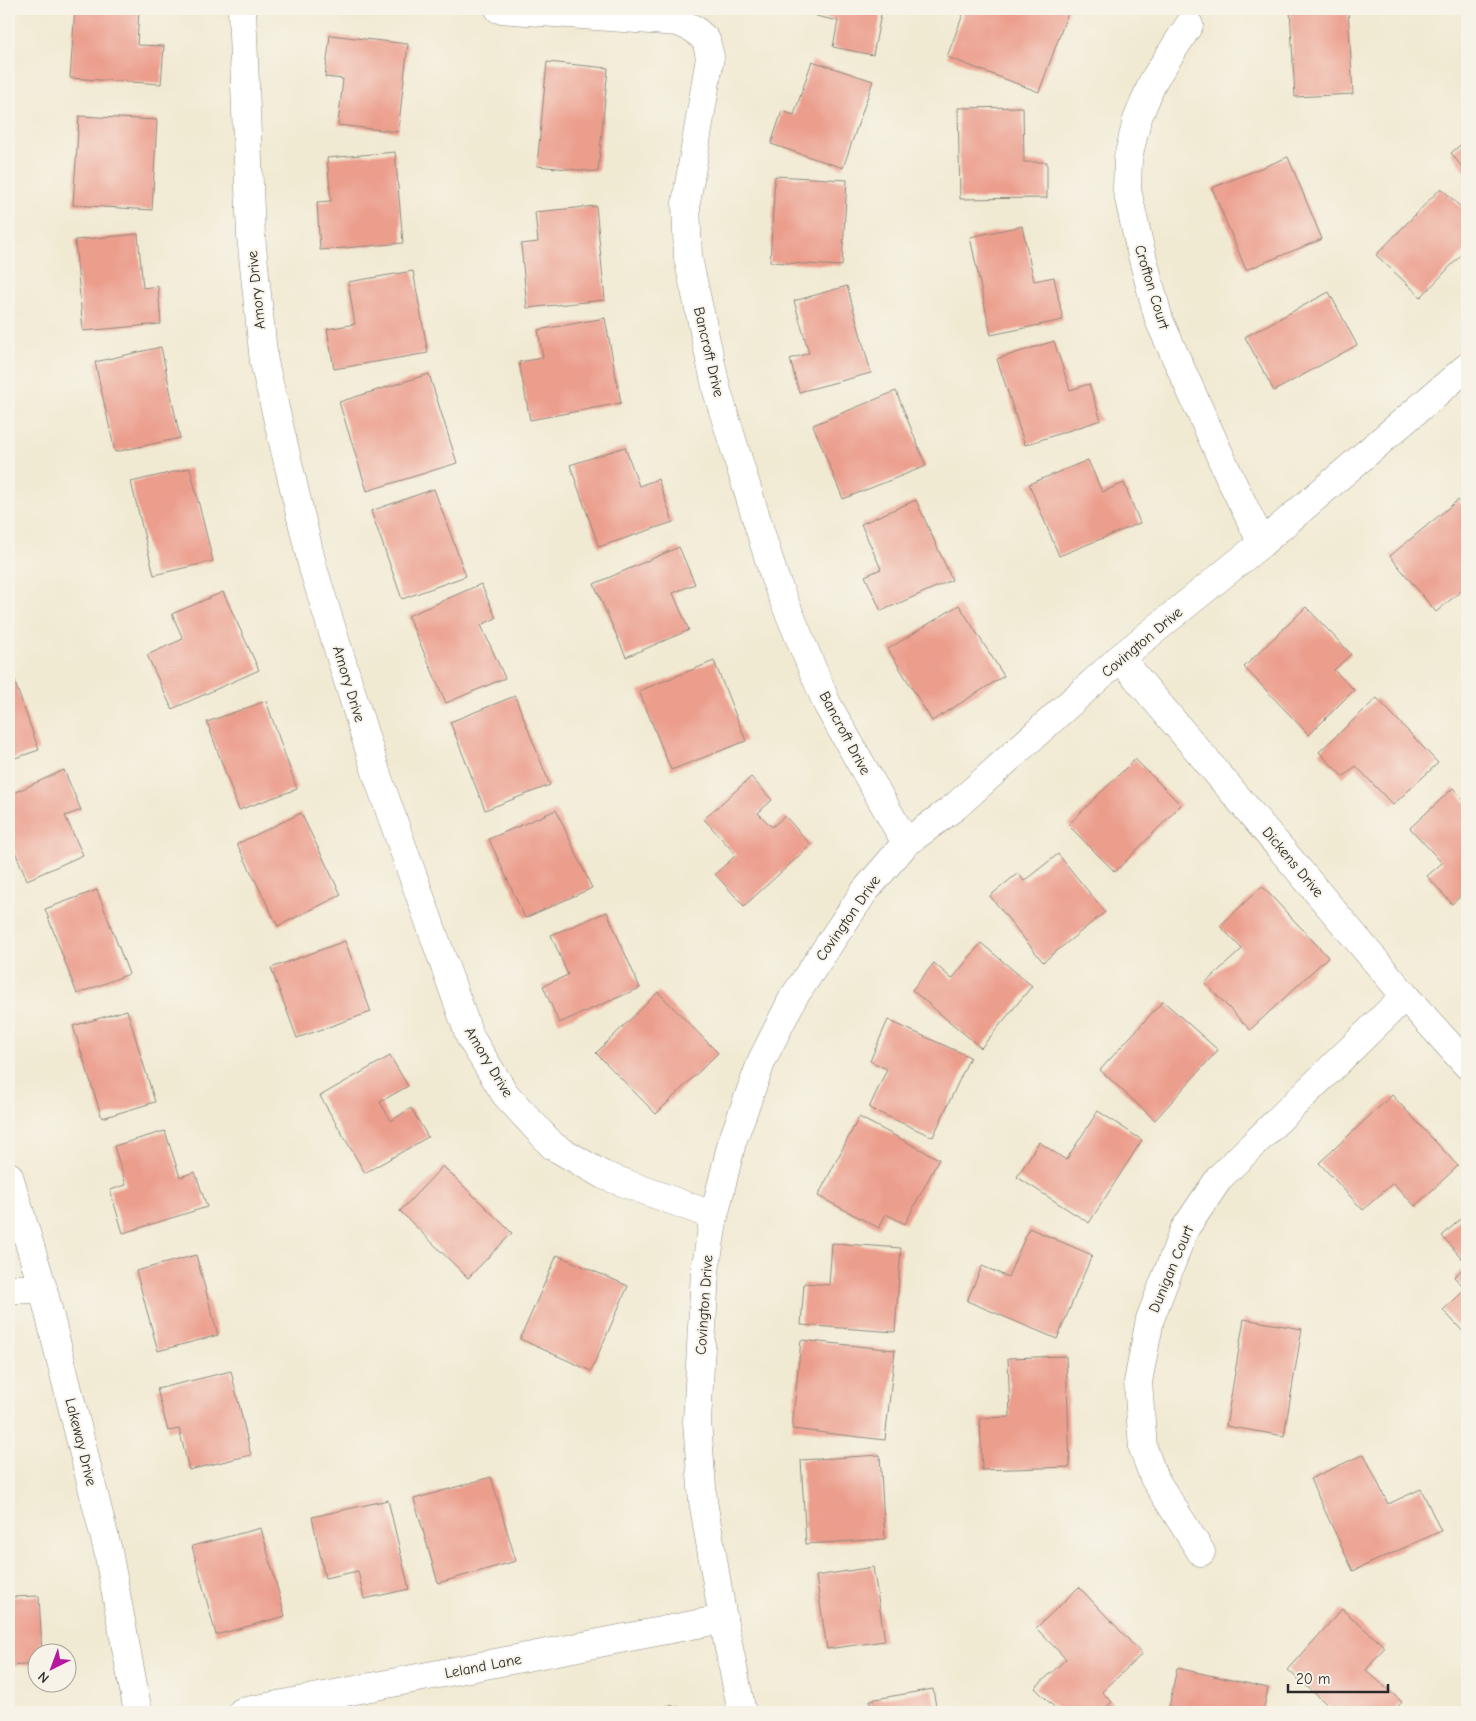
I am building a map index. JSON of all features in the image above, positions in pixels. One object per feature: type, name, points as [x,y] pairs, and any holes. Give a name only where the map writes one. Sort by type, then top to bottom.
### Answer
[{"type":"street","name":"Amory Drive","points":[[242,9],[251,236],[264,362],[314,568],[377,776],[470,1037],[505,1094],[553,1146],[603,1175],[714,1216]]},
{"type":"street","name":"Bancroft Drive","points":[[498,9],[678,22],[694,29],[706,40],[710,57],[686,203],[688,258],[717,391],[775,579],[827,704],[906,842]]},
{"type":"street","name":"Crofton Court","points":[[1189,25],[1153,81],[1137,120],[1128,158],[1127,190],[1138,244],[1160,320],[1231,480],[1262,543]]},
{"type":"street","name":"Covington Drive","points":[[742,1712],[723,1619],[703,1501],[697,1422],[705,1271],[714,1216],[732,1142],[762,1060],[793,998],[864,892],[906,842],[956,806],[1120,658],[1262,543],[1465,373]]},
{"type":"street","name":"Dickens Drive","points":[[1120,658],[1405,996],[1467,1065]]},
{"type":"street","name":"Dunigan Court","points":[[1201,1552],[1154,1478],[1143,1448],[1138,1382],[1150,1319],[1184,1230],[1220,1177],[1405,996]]},
{"type":"street","name":"Lakeway Drive","points":[[9,1176],[43,1289],[108,1552],[138,1712]]},
{"type":"street","points":[[9,1289],[43,1289]]},
{"type":"street","name":"Leland Lane","points":[[242,1712],[723,1619]]},
{"type":"building","points":[[75,9],[139,9],[137,45],[164,46],[161,84],[70,78]]},
{"type":"building","points":[[817,9],[882,9],[873,55],[833,47],[838,21],[816,16]]},
{"type":"building","points":[[965,9],[1069,10],[1039,92],[947,57]]},
{"type":"building","points":[[1290,9],[1348,9],[1353,94],[1295,97]]},
{"type":"building","points":[[330,35],[408,44],[398,132],[338,125],[343,79],[325,77]]},
{"type":"building","points":[[812,61],[873,81],[843,168],[771,144],[782,111],[794,115]]},
{"type":"building","points":[[547,62],[608,68],[598,172],[537,166]]},
{"type":"building","points":[[1023,107],[1024,162],[1047,162],[1047,198],[960,199],[958,108]]},
{"type":"building","points":[[79,116],[157,120],[152,210],[73,205]]},
{"type":"building","points":[[1467,139],[1467,173],[1451,153]]},
{"type":"building","points":[[395,152],[403,243],[320,250],[317,202],[331,201],[327,158]]},
{"type":"building","points":[[1288,157],[1322,239],[1246,270],[1212,188]]},
{"type":"building","points":[[775,176],[847,180],[842,266],[770,262]]},
{"type":"building","points":[[1441,188],[1467,213],[1467,249],[1421,297],[1376,255]]},
{"type":"building","points":[[596,206],[605,300],[527,308],[521,244],[538,242],[535,212]]},
{"type":"building","points":[[1022,226],[1034,281],[1054,277],[1063,320],[991,335],[970,237]]},
{"type":"building","points":[[138,234],[143,288],[158,286],[161,324],[83,331],[75,240]]},
{"type":"building","points":[[413,271],[428,353],[334,369],[327,329],[355,324],[348,282]]},
{"type":"building","points":[[847,286],[871,373],[799,392],[790,359],[809,353],[794,301]]},
{"type":"building","points":[[1329,292],[1357,345],[1274,391],[1245,337]]},
{"type":"building","points":[[605,318],[621,403],[530,420],[519,362],[543,358],[538,330]]},
{"type":"building","points":[[1054,341],[1070,390],[1089,384],[1101,420],[1025,445],[997,359]]},
{"type":"building","points":[[161,347],[180,438],[115,452],[95,362]]},
{"type":"building","points":[[429,374],[457,463],[367,491],[339,402]]},
{"type":"building","points":[[896,391],[926,466],[843,499],[813,425]]},
{"type":"building","points":[[625,447],[639,486],[658,479],[673,522],[599,547],[570,465]]},
{"type":"building","points":[[1088,460],[1102,492],[1124,483],[1140,523],[1059,556],[1029,484]]},
{"type":"building","points":[[190,468],[213,561],[154,575],[131,482]]},
{"type":"building","points":[[434,489],[466,576],[402,599],[371,511]]},
{"type":"building","points":[[916,500],[952,580],[881,611],[865,576],[881,569],[861,524]]},
{"type":"building","points":[[1458,500],[1467,511],[1467,586],[1436,612],[1390,556]]},
{"type":"building","points":[[679,547],[695,584],[673,593],[689,630],[626,657],[594,584]]},
{"type":"building","points":[[481,584],[496,618],[481,625],[505,678],[446,703],[408,616]]},
{"type":"building","points":[[223,592],[259,670],[172,709],[147,655],[183,639],[172,614]]},
{"type":"building","points":[[959,605],[1004,676],[932,721],[888,649]]},
{"type":"building","points":[[1306,607],[1351,654],[1334,670],[1354,690],[1309,735],[1244,667]]},
{"type":"building","points":[[714,661],[746,741],[671,770],[639,691]]},
{"type":"building","points":[[9,666],[39,750],[9,760]]},
{"type":"building","points":[[515,696],[550,785],[485,810],[450,722]]},
{"type":"building","points":[[1377,698],[1438,763],[1393,805],[1356,766],[1343,777],[1319,752]]},
{"type":"building","points":[[266,701],[297,789],[239,810],[207,722]]},
{"type":"building","points":[[1135,759],[1181,805],[1115,872],[1068,825]]},
{"type":"building","points":[[64,770],[81,810],[65,816],[83,855],[27,880],[9,838],[9,795]]},
{"type":"building","points":[[751,777],[772,800],[758,813],[772,827],[785,816],[811,845],[744,906],[715,874],[736,855],[704,819]]},
{"type":"building","points":[[1453,788],[1467,804],[1467,890],[1452,904],[1427,876],[1442,863],[1410,828]]},
{"type":"building","points":[[556,810],[592,888],[525,918],[489,839]]},
{"type":"building","points":[[301,813],[341,895],[278,926],[237,844]]},
{"type":"building","points":[[1058,854],[1105,912],[1043,962],[990,896],[1018,873],[1024,881]]},
{"type":"building","points":[[1262,886],[1328,957],[1250,1030],[1205,983],[1242,949],[1220,926]]},
{"type":"building","points":[[97,890],[129,974],[77,994],[45,909]]},
{"type":"building","points":[[607,912],[640,988],[559,1023],[543,986],[568,975],[551,935]]},
{"type":"building","points":[[345,941],[371,1012],[297,1038],[271,968]]},
{"type":"building","points":[[981,943],[1032,986],[981,1048],[912,990],[934,963],[952,979]]},
{"type":"building","points":[[658,992],[718,1053],[656,1114],[596,1053]]},
{"type":"building","points":[[1163,1001],[1218,1050],[1155,1120],[1100,1070]]},
{"type":"building","points":[[127,1010],[155,1102],[102,1118],[73,1026]]},
{"type":"building","points":[[888,1020],[970,1057],[933,1137],[869,1108],[887,1069],[870,1061]]},
{"type":"building","points":[[390,1056],[408,1086],[380,1102],[391,1121],[411,1108],[428,1137],[365,1173],[320,1096]]},
{"type":"building","points":[[1392,1095],[1458,1166],[1415,1206],[1393,1183],[1363,1210],[1319,1163]]},
{"type":"building","points":[[1098,1111],[1142,1140],[1089,1223],[1017,1177],[1039,1142],[1066,1160]]},
{"type":"building","points":[[859,1117],[939,1159],[905,1224],[886,1214],[879,1228],[818,1196]]},
{"type":"building","points":[[165,1131],[180,1177],[195,1172],[207,1207],[123,1233],[110,1190],[126,1185],[114,1146]]},
{"type":"building","points":[[443,1166],[512,1233],[468,1278],[400,1211]]},
{"type":"building","points":[[1467,1213],[1467,1264],[1442,1236]]},
{"type":"building","points":[[1029,1228],[1092,1255],[1057,1339],[967,1301],[982,1266],[1008,1277]]},
{"type":"building","points":[[832,1243],[901,1248],[895,1332],[801,1325],[804,1283],[829,1285]]},
{"type":"building","points":[[196,1255],[218,1335],[158,1351],[136,1271]]},
{"type":"building","points":[[557,1255],[628,1286],[591,1371],[520,1339]]},
{"type":"building","points":[[1467,1265],[1467,1336],[1443,1310],[1466,1289],[1454,1277]]},
{"type":"building","points":[[1244,1319],[1302,1329],[1284,1436],[1226,1426]]},
{"type":"building","points":[[801,1340],[895,1350],[885,1440],[792,1429]]},
{"type":"building","points":[[1066,1356],[1070,1467],[982,1470],[980,1418],[1010,1417],[1008,1358]]},
{"type":"building","points":[[231,1371],[251,1455],[189,1470],[179,1429],[168,1431],[157,1389]]},
{"type":"building","points":[[1364,1454],[1388,1504],[1421,1489],[1441,1531],[1353,1571],[1310,1479]]},
{"type":"building","points":[[880,1455],[885,1539],[806,1544],[801,1460]]},
{"type":"building","points":[[491,1477],[516,1561],[438,1583],[414,1499]]},
{"type":"building","points":[[388,1500],[409,1589],[364,1599],[358,1571],[325,1578],[312,1517]]},
{"type":"building","points":[[261,1528],[285,1616],[216,1635],[192,1546]]},
{"type":"building","points":[[873,1567],[885,1641],[827,1649],[816,1576]]},
{"type":"building","points":[[1079,1587],[1142,1654],[1102,1692],[1112,1702],[1101,1712],[1059,1712],[1035,1688],[1066,1659],[1036,1628]]},
{"type":"building","points":[[39,1596],[41,1644],[28,1644],[28,1665],[9,1666],[9,1597]]},
{"type":"building","points":[[1342,1609],[1385,1647],[1366,1670],[1402,1702],[1393,1712],[1336,1712],[1288,1670]]},
{"type":"building","points":[[1177,1668],[1268,1688],[1263,1712],[1168,1712]]},
{"type":"building","points":[[933,1689],[937,1712],[872,1712],[870,1700]]},
{"type":"building","points":[[672,1705],[674,1712],[641,1712],[641,1711]]}]
